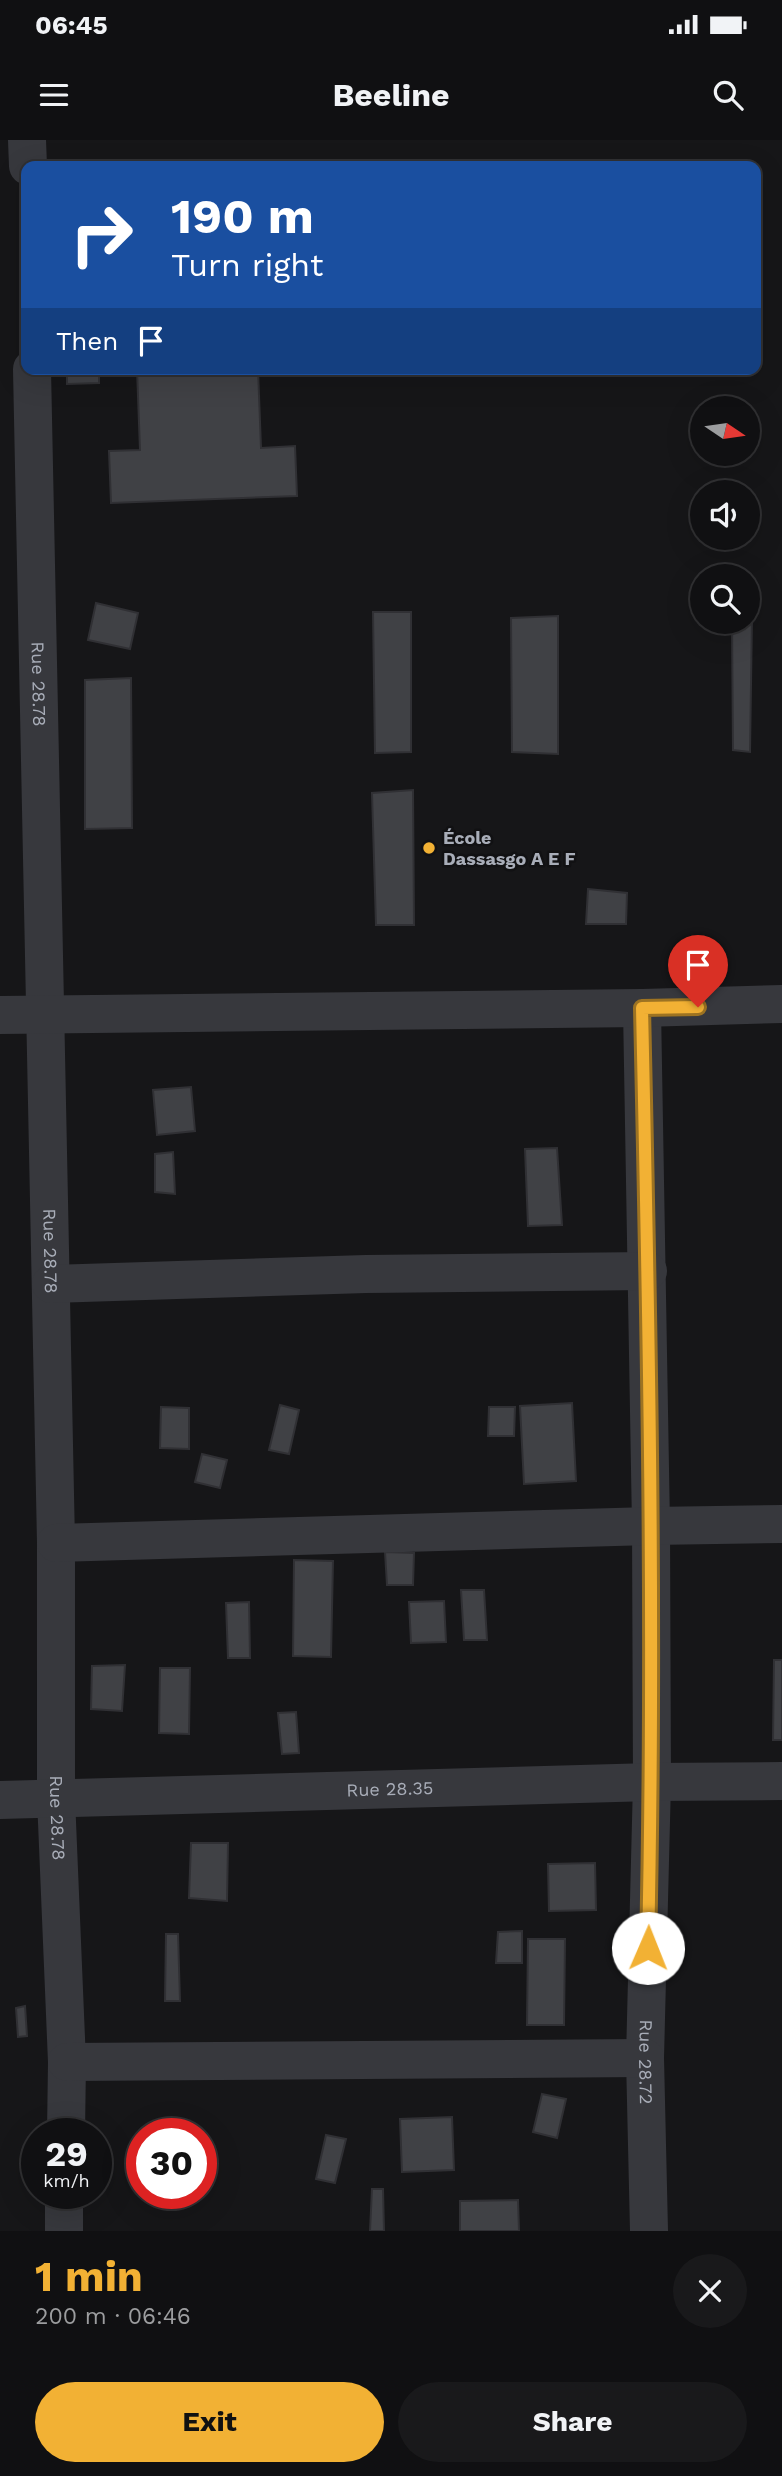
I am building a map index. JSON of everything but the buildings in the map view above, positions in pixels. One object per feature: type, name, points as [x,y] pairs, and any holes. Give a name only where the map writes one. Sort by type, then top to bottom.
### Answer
[{"type":"street","points":[[27,140],[28,161]]},
{"type":"street","name":"Rue 28.78","points":[[32,375],[56,1543],[56,1798],[67,2062],[66,2118]]},
{"type":"street","points":[[0,1015],[782,1004]]},
{"type":"street","name":"Rue 28.72","points":[[642,1008],[651,1526],[652,1782],[645,2058],[649,2231]]},
{"type":"street","points":[[51,1284],[366,1274],[648,1271]]},
{"type":"street","points":[[56,1543],[782,1524]]},
{"type":"street","name":"Rue 28.35","points":[[0,1800],[652,1782],[782,1781]]},
{"type":"street","points":[[67,2062],[645,2058]]},
{"type":"street","points":[[64,2209],[64,2231]]},
{"type":"place","name":"École Dassasgo A E F","points":[[429,848]]},
{"type":"route","points":[[648,1948],[652,1782],[651,1551],[642,1008],[698,1007]]}]
